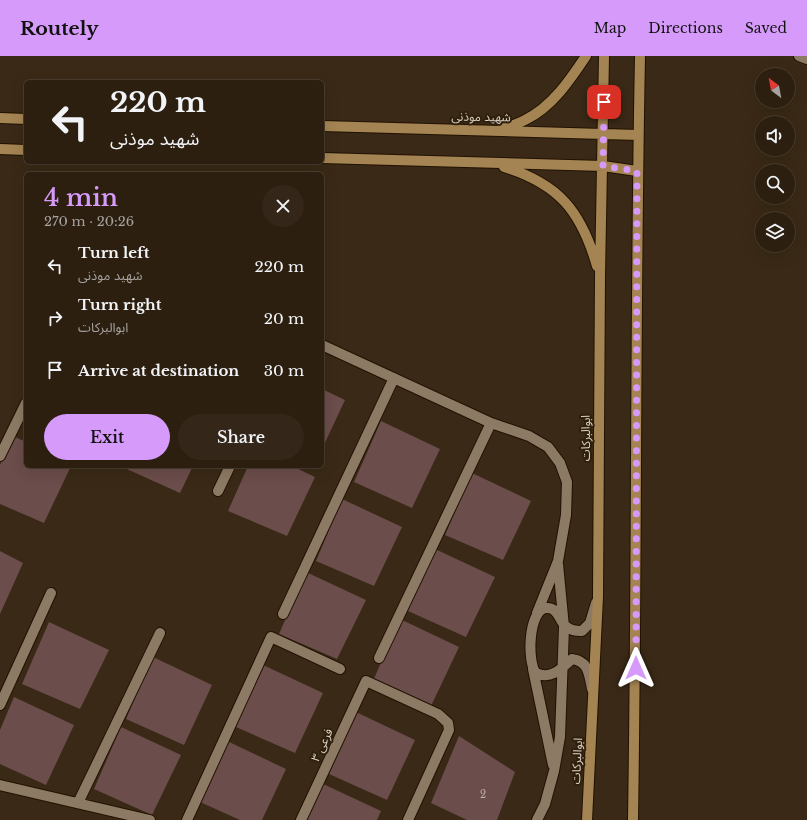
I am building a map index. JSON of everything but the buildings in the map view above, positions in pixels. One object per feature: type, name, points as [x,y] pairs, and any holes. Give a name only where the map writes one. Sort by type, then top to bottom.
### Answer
[{"type":"main road","points":[[496,130],[526,120],[548,104],[568,82],[586,56]]},
{"type":"main road","name":"ابوالبرکات","points":[[587,820],[598,597],[600,276],[604,133],[604,56]]},
{"type":"main road","points":[[634,820],[637,171],[640,56]]},
{"type":"main road","points":[[0,118],[24,119]]},
{"type":"main road","name":"شهید موذنی","points":[[324,126],[638,135]]},
{"type":"main road","points":[[0,149],[24,150]]},
{"type":"main road","points":[[324,158],[603,166],[637,171]]},
{"type":"main road","points":[[492,164],[533,178],[562,200],[576,214],[590,244],[600,276]]},
{"type":"street","points":[[799,56],[807,59]]},
{"type":"street","points":[[324,346],[491,423],[529,436],[548,447],[560,463],[567,482],[566,515],[558,561],[533,620],[531,663],[554,771]]},
{"type":"street","points":[[283,614],[394,378]]},
{"type":"street","points":[[0,456],[24,407]]},
{"type":"street","points":[[379,658],[491,423]]},
{"type":"street","points":[[218,491],[229,468]]},
{"type":"street","points":[[537,820],[545,804],[554,771],[560,737],[564,667],[564,627],[558,561]]},
{"type":"street","points":[[0,705],[51,593]]},
{"type":"street","points":[[537,613],[544,608],[551,609],[557,612],[564,627],[574,631],[582,631],[590,623],[598,597]]},
{"type":"street","points":[[78,803],[160,633]]},
{"type":"street","points":[[187,820],[271,637],[340,669]]},
{"type":"street","points":[[533,669],[536,673],[546,676],[553,674],[564,667],[572,659],[580,660],[587,666],[593,692]]},
{"type":"street","name":"فرعی ۳","points":[[301,820],[366,681],[438,714],[448,723],[449,730],[408,820]]},
{"type":"street","points":[[0,785],[150,820]]},
{"type":"route","points":[[604,102],[603,166],[637,171],[636,668]]}]
